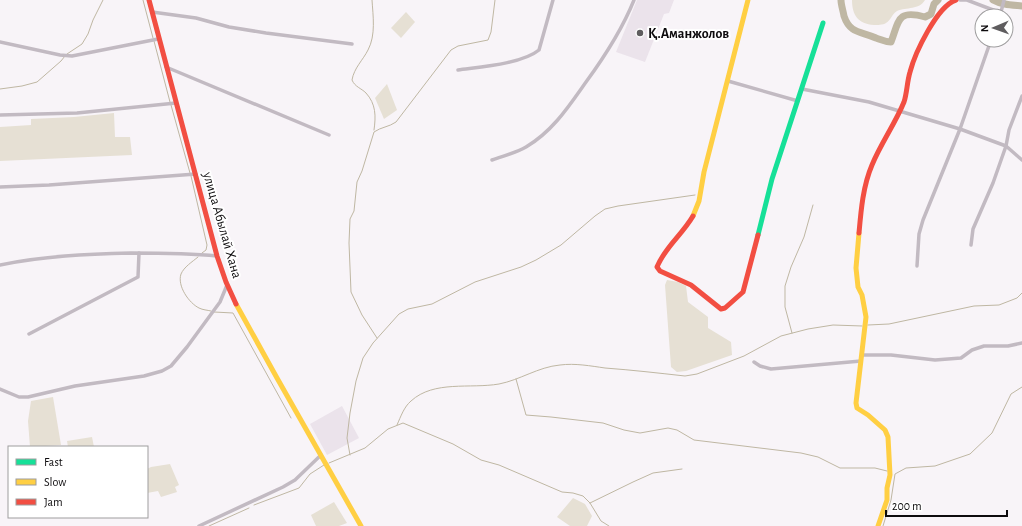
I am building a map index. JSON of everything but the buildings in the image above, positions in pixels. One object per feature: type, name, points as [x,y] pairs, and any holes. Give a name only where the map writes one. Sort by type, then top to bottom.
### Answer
[{"type":"street","name":"улица Абылай Хана","points":[[148,0],[217,256],[227,285],[300,421],[361,526]]},
{"type":"street","points":[[458,70],[507,62],[533,55],[539,50],[553,0]]},
{"type":"street","points":[[492,160],[526,147],[550,130],[565,112],[607,53],[626,19],[634,0]]},
{"type":"street","points":[[748,0],[704,172],[700,200],[693,217],[666,250],[657,267],[660,270],[691,285],[721,309],[725,308],[743,292],[772,179],[823,23]]},
{"type":"street","points":[[878,526],[887,500],[887,488],[890,475],[888,437],[885,430],[868,415],[857,408],[856,403],[866,317],[862,295],[858,287],[856,268],[862,203],[866,182],[872,165],[904,101],[910,71],[927,30],[949,2],[956,0]]},
{"type":"street","points":[[960,0],[967,0],[986,8]]},
{"type":"street","points":[[152,12],[196,18],[229,27],[266,33],[352,44]]},
{"type":"street","points":[[0,42],[60,55],[72,56],[158,38]]},
{"type":"street","points":[[917,266],[919,234],[922,220],[960,129],[988,48]]},
{"type":"street","points":[[166,66],[329,135]]},
{"type":"street","points":[[728,81],[798,101]]},
{"type":"street","points":[[802,89],[869,102],[960,129],[1006,146],[1022,160]]},
{"type":"street","points":[[971,245],[973,229],[993,183],[1006,146],[1009,130],[1022,96]]},
{"type":"street","points":[[0,115],[77,113],[176,103]]},
{"type":"street","points":[[0,187],[49,185],[196,174]]},
{"type":"street","points":[[0,265],[61,256],[139,253],[192,253],[217,256]]},
{"type":"street","points":[[29,334],[138,277],[139,253]]},
{"type":"street","points":[[0,389],[19,397],[28,397],[75,386],[144,376],[162,371],[171,366],[188,347],[220,302],[227,285]]},
{"type":"street","points":[[862,355],[891,355],[935,360],[961,358],[972,350],[984,346],[1008,346],[1022,343]]},
{"type":"street","points":[[754,362],[760,366],[771,369],[861,361]]},
{"type":"street","points":[[199,526],[283,487],[295,480],[321,455]]},
{"type":"shaded area","name":"Қ.Аманжолов","points":[[637,0],[674,0],[669,13],[664,14],[645,62],[616,52]]},
{"type":"shaded area","points":[[852,0],[925,0],[916,7],[897,11],[885,24],[874,25],[864,23],[857,18],[853,10]]},
{"type":"shaded area","points":[[406,12],[415,22],[401,38],[391,28]]},
{"type":"shaded area","points":[[387,84],[397,110],[384,119],[375,98]]},
{"type":"shaded area","points":[[114,113],[115,137],[130,137],[132,155],[0,161],[0,127],[31,125],[31,119]]},
{"type":"shaded area","points":[[667,280],[678,282],[686,286],[688,302],[708,317],[708,328],[731,342],[732,355],[686,371],[677,372],[671,367],[665,285]]},
{"type":"shaded area","points":[[53,397],[61,445],[30,446],[28,421],[31,401]]},
{"type":"shaded area","points":[[342,406],[359,438],[327,455],[310,424]]},
{"type":"shaded area","points":[[92,437],[94,446],[68,446],[67,441]]},
{"type":"shaded area","points":[[170,464],[179,485],[175,487],[177,492],[161,497],[158,491],[148,493],[148,468]]},
{"type":"shaded area","points":[[573,498],[585,504],[592,516],[587,526],[570,526],[557,517]]},
{"type":"shaded area","points":[[334,502],[347,523],[339,526],[316,526],[311,515]]},
{"type":"waterway","points":[[67,54],[82,44],[103,0]]},
{"type":"waterway","points":[[143,0],[153,38]]},
{"type":"waterway","points":[[372,0],[373,25],[371,44],[352,80],[356,86],[366,93],[372,101],[375,115],[374,130]]},
{"type":"waterway","points":[[377,338],[362,315],[351,292],[349,243],[350,219],[354,211],[357,182],[374,132],[396,122],[451,50],[458,46],[488,40],[491,32],[495,0]]},
{"type":"waterway","points":[[841,0],[844,16],[849,26],[857,31],[887,42],[891,42],[900,19],[909,15],[925,17],[931,14],[934,4],[938,0]]},
{"type":"waterway","points":[[993,0],[1003,4],[1022,6]]},
{"type":"waterway","points":[[154,41],[170,102]]},
{"type":"waterway","points":[[0,89],[37,82],[65,56]]},
{"type":"waterway","points":[[171,105],[190,173]]},
{"type":"waterway","points":[[191,176],[207,245],[206,250],[202,253]]},
{"type":"waterway","points":[[350,455],[347,438],[350,413],[356,381],[363,358],[373,343],[399,314],[408,309],[432,304],[475,282],[521,267],[536,260],[561,245],[605,209],[695,195]]},
{"type":"waterway","points":[[792,333],[785,307],[785,286],[791,267],[804,237],[813,205]]},
{"type":"waterway","points":[[198,257],[182,271],[180,279],[182,289],[195,306],[211,311]]},
{"type":"waterway","points":[[868,325],[889,324],[974,306],[999,305],[1017,298],[1022,293]]},
{"type":"waterway","points":[[214,312],[233,313],[291,418]]},
{"type":"waterway","points":[[397,425],[409,403],[420,394],[430,390],[453,386],[499,384],[514,380],[544,368],[566,364],[685,376],[697,374],[744,356],[781,336],[808,329],[833,325],[862,326]]},
{"type":"waterway","points":[[516,379],[526,415],[603,423],[624,430],[640,433],[668,428],[677,430],[694,440],[801,453],[818,457],[840,468],[875,468],[887,471]]},
{"type":"waterway","points":[[883,526],[891,500],[895,474],[906,468],[935,466],[970,454],[992,433],[1011,394],[1022,387]]},
{"type":"waterway","points":[[329,463],[365,448],[388,429],[403,423],[453,444],[481,460],[499,465],[562,492],[583,496],[590,503],[601,521],[609,526]]},
{"type":"waterway","points":[[254,505],[299,488],[310,474],[324,465]]},
{"type":"waterway","points":[[590,503],[653,473],[682,469]]},
{"type":"waterway","points":[[209,526],[249,508]]},
{"type":"traffic: fast","points":[[758,235],[772,179],[823,23]]},
{"type":"traffic: slow","points":[[693,216],[699,201],[704,172],[748,0]]},
{"type":"traffic: slow","points":[[859,233],[856,268],[858,287],[862,295],[866,317],[856,403],[857,408],[868,415],[885,430],[888,437],[890,475],[887,488],[887,500],[878,526]]},
{"type":"traffic: slow","points":[[236,304],[361,526]]},
{"type":"traffic: jam","points":[[149,0],[217,256],[226,282],[236,304]]},
{"type":"traffic: jam","points":[[859,233],[866,181],[876,157],[904,102],[909,76],[917,54],[934,20],[949,4],[956,0]]},
{"type":"traffic: jam","points":[[693,216],[664,253],[657,267],[660,271],[691,285],[721,309],[725,308],[743,292],[758,235]]},
{"type":"place","name":"Қ.Аманжолов","points":[[640,33]]}]
